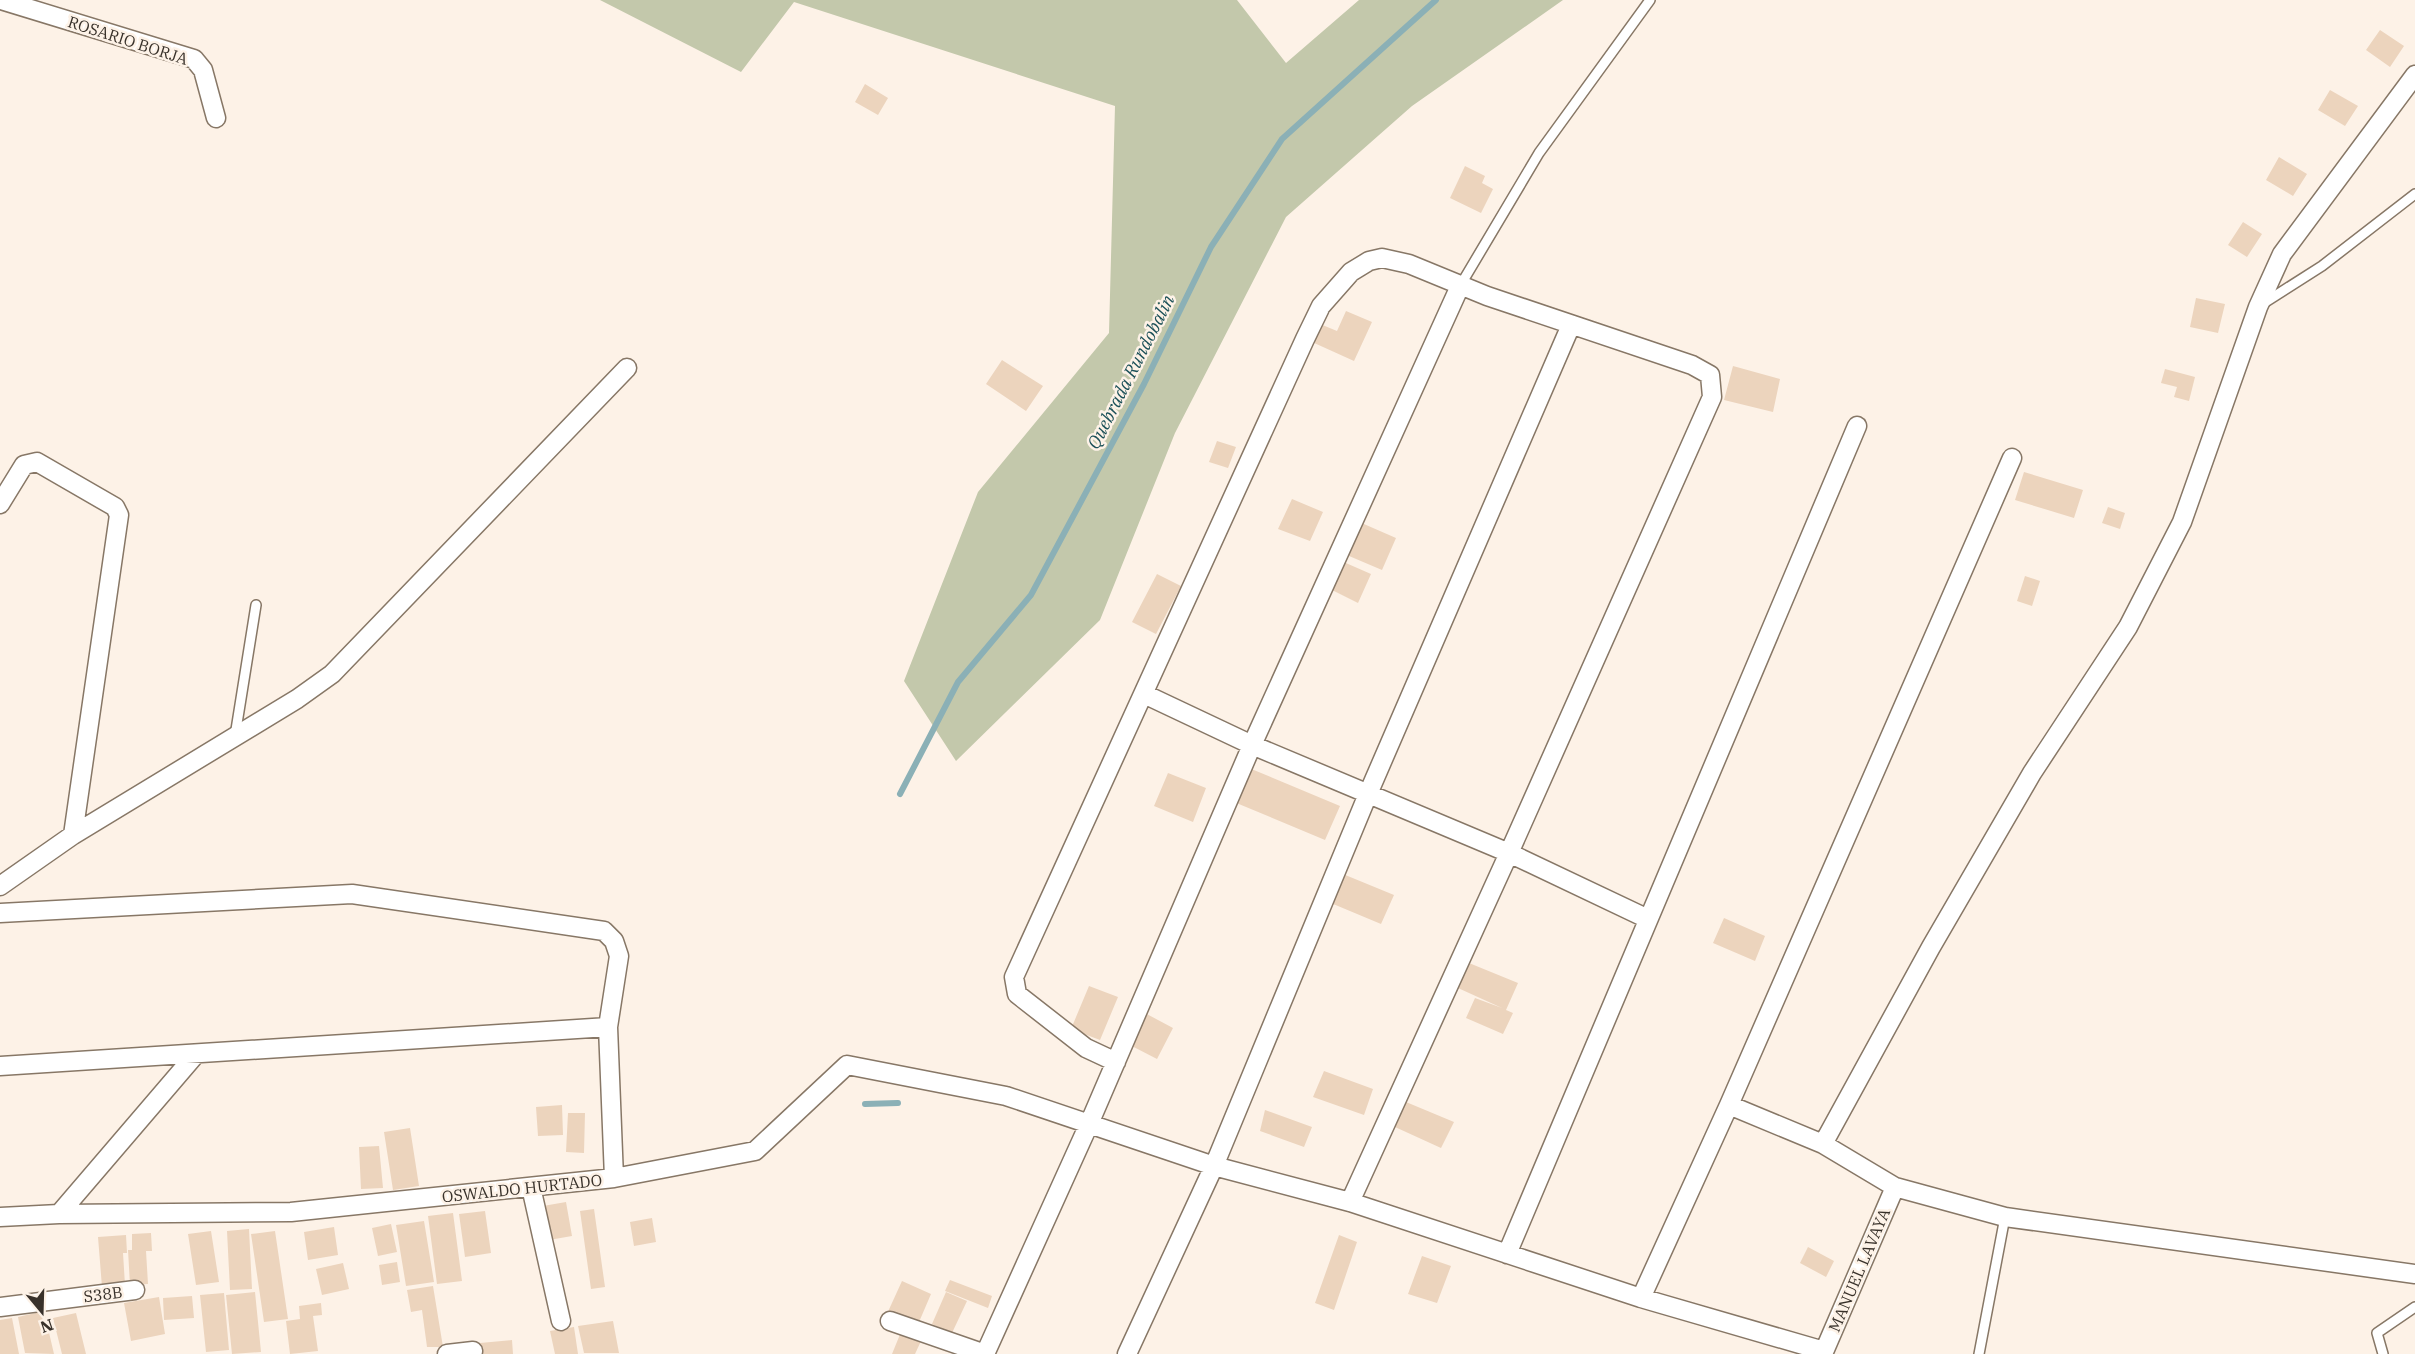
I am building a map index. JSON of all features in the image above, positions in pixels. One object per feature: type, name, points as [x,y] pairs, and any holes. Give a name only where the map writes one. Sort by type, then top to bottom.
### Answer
[{"type":"street","name":"ROSARIO BORJA","points":[[1,0],[194,59],[203,70],[216,118]]},
{"type":"street","points":[[1823,1144],[1931,947],[2032,773],[2128,627],[2182,522],[2258,307],[2282,254],[2415,75]]},
{"type":"street","points":[[1116,1062],[1086,1048],[1017,994],[1014,977],[1144,694],[1256,442],[1321,306],[1351,272],[1369,261],[1382,258],[1408,264],[1460,286],[1571,326],[1692,365],[1710,375],[1712,396],[1509,853],[1350,1202]]},
{"type":"street","points":[[890,1321],[985,1354],[1089,1124],[1252,745],[1460,286]]},
{"type":"street","points":[[1127,1354],[1214,1166],[1368,794],[1571,326]]},
{"type":"street","points":[[0,886],[73,835],[332,674],[627,368]]},
{"type":"street","points":[[1507,1254],[1857,426]]},
{"type":"street","points":[[1641,1298],[1730,1105],[2012,458]]},
{"type":"street","points":[[0,504],[15,475],[24,465],[37,462],[115,507],[119,515],[73,835]]},
{"type":"street","points":[[1144,694],[1252,745],[1509,853],[1648,920]]},
{"type":"street","points":[[0,913],[352,894],[604,931],[614,941],[619,956],[608,1027],[614,1178]]},
{"type":"street","points":[[0,1066],[608,1027]]},
{"type":"street","points":[[59,1214],[196,1054]]},
{"type":"street","name":"OSWALDO HURTADO","points":[[0,1217],[59,1214],[291,1212],[614,1178],[755,1151],[847,1065],[1006,1096],[1214,1166],[1350,1202],[1641,1298],[1823,1352]]},
{"type":"street","points":[[1730,1105],[1823,1144],[1895,1187],[2005,1217],[2415,1274]]},
{"type":"street","points":[[531,1186],[561,1321]]},
{"type":"street","name":"MANUEL LAVAYA","points":[[1823,1352],[1895,1187]]},
{"type":"street","name":"S38B","points":[[0,1308],[135,1290]]},
{"type":"street","points":[[447,1354],[473,1351]]},
{"type":"lane","points":[[1460,286],[1539,153],[1650,0]]},
{"type":"lane","points":[[2258,307],[2322,266],[2415,194]]},
{"type":"lane","points":[[235,736],[256,605]]},
{"type":"lane","points":[[1979,1354],[2005,1217]]},
{"type":"lane","points":[[2382,1354],[2377,1333],[2415,1307]]},
{"type":"green space","points":[[600,0],[1237,0],[1286,63],[1359,0],[1563,0],[1412,106],[1286,217],[1175,433],[1100,620],[956,761],[904,681],[978,492],[1109,333],[1115,106],[794,2],[741,72]]},
{"type":"building","points":[[2380,30],[2404,46],[2390,67],[2366,50]]},
{"type":"building","points":[[865,84],[888,98],[878,115],[855,102]]},
{"type":"building","points":[[2330,90],[2358,106],[2345,126],[2318,110]]},
{"type":"building","points":[[2279,157],[2307,174],[2293,196],[2266,180]]},
{"type":"building","points":[[1465,166],[1485,176],[1482,183],[1493,189],[1481,213],[1450,198]]},
{"type":"building","points":[[2243,222],[2262,234],[2247,257],[2228,245]]},
{"type":"building","points":[[2196,298],[2225,304],[2218,333],[2190,327]]},
{"type":"building","points":[[1346,311],[1372,322],[1354,361],[1312,342],[1320,324],[1337,331]]},
{"type":"building","points":[[1002,360],[1043,386],[1026,411],[986,384]]},
{"type":"building","points":[[1733,366],[1780,379],[1773,412],[1724,400]]},
{"type":"building","points":[[2165,369],[2195,377],[2189,401],[2174,397],[2177,387],[2161,383]]},
{"type":"building","points":[[1217,441],[1236,447],[1228,468],[1209,462]]},
{"type":"building","points":[[2024,472],[2083,490],[2074,518],[2015,500]]},
{"type":"building","points":[[1292,499],[1323,512],[1310,541],[1278,529]]},
{"type":"building","points":[[2108,507],[2125,513],[2120,529],[2102,523]]},
{"type":"building","points":[[1357,521],[1396,538],[1382,570],[1342,553]]},
{"type":"building","points":[[1339,560],[1371,574],[1358,603],[1326,587]]},
{"type":"building","points":[[1157,574],[1181,586],[1156,634],[1132,622]]},
{"type":"building","points":[[2025,576],[2040,581],[2032,606],[2017,601]]},
{"type":"building","points":[[1249,768],[1340,806],[1325,840],[1234,802]]},
{"type":"building","points":[[1168,773],[1206,788],[1193,822],[1154,806]]},
{"type":"building","points":[[1338,872],[1394,895],[1381,924],[1326,901]]},
{"type":"building","points":[[1724,918],[1765,936],[1755,961],[1713,943]]},
{"type":"building","points":[[1469,963],[1518,983],[1506,1010],[1513,1013],[1503,1034],[1466,1018],[1475,998],[1502,1008],[1458,988]]},
{"type":"building","points":[[1089,986],[1118,997],[1100,1040],[1071,1029]]},
{"type":"building","points":[[1143,1012],[1173,1028],[1157,1059],[1126,1043]]},
{"type":"building","points":[[1324,1071],[1373,1089],[1364,1115],[1313,1097]]},
{"type":"building","points":[[1406,1102],[1454,1122],[1441,1148],[1395,1127]]},
{"type":"building","points":[[562,1105],[563,1135],[538,1136],[536,1107]]},
{"type":"building","points":[[1265,1110],[1312,1127],[1304,1147],[1260,1131]]},
{"type":"building","points":[[568,1113],[585,1113],[584,1153],[566,1152]]},
{"type":"building","points":[[410,1128],[419,1186],[393,1190],[384,1132]]},
{"type":"building","points":[[379,1146],[383,1188],[361,1189],[359,1147]]},
{"type":"building","points":[[566,1202],[572,1236],[549,1240],[543,1206]]},
{"type":"building","points":[[594,1209],[605,1287],[591,1289],[580,1211]]},
{"type":"building","points":[[485,1211],[491,1253],[465,1257],[459,1214]]},
{"type":"building","points":[[453,1213],[462,1281],[437,1284],[428,1216]]},
{"type":"building","points":[[652,1218],[656,1242],[634,1246],[630,1222]]},
{"type":"building","points":[[424,1221],[434,1282],[406,1286],[396,1225]]},
{"type":"building","points":[[391,1224],[397,1252],[378,1256],[372,1228]]},
{"type":"building","points":[[334,1227],[338,1255],[308,1260],[304,1232]]},
{"type":"building","points":[[249,1229],[252,1289],[230,1290],[227,1231]]},
{"type":"building","points":[[211,1231],[219,1282],[196,1285],[188,1234]]},
{"type":"building","points":[[275,1231],[288,1319],[264,1322],[251,1234]]},
{"type":"building","points":[[151,1233],[152,1251],[146,1251],[148,1284],[130,1285],[128,1250],[132,1250],[132,1234]]},
{"type":"building","points":[[126,1235],[127,1253],[123,1253],[125,1285],[102,1287],[98,1237]]},
{"type":"building","points":[[1339,1235],[1357,1242],[1334,1310],[1315,1303]]},
{"type":"building","points":[[1808,1247],[1834,1261],[1826,1277],[1800,1263]]},
{"type":"building","points":[[1422,1256],[1451,1266],[1437,1303],[1408,1294]]},
{"type":"building","points":[[397,1262],[400,1282],[382,1285],[379,1265]]},
{"type":"building","points":[[343,1263],[349,1289],[322,1295],[316,1269]]},
{"type":"building","points":[[950,1280],[992,1296],[988,1308],[945,1291]]},
{"type":"building","points":[[902,1281],[931,1294],[916,1329],[886,1316]]},
{"type":"building","points":[[433,1286],[443,1347],[427,1347],[422,1310],[411,1312],[407,1290]]},
{"type":"building","points":[[255,1292],[261,1352],[232,1354],[226,1295]]},
{"type":"building","points":[[946,1292],[967,1301],[952,1333],[932,1324]]},
{"type":"building","points":[[224,1293],[229,1350],[206,1352],[200,1295]]},
{"type":"building","points":[[192,1296],[194,1318],[164,1320],[163,1298]]},
{"type":"building","points":[[159,1297],[165,1334],[131,1341],[124,1303]]},
{"type":"building","points":[[321,1303],[322,1315],[313,1316],[318,1351],[290,1354],[286,1321],[300,1319],[299,1306]]},
{"type":"building","points":[[44,1311],[54,1354],[25,1353],[18,1317]]},
{"type":"building","points":[[76,1313],[86,1354],[62,1354],[53,1318]]},
{"type":"building","points":[[12,1318],[19,1354],[0,1354],[0,1320]]},
{"type":"building","points":[[613,1321],[619,1353],[584,1353],[578,1326]]},
{"type":"building","points":[[574,1327],[578,1354],[555,1354],[550,1331]]},
{"type":"building","points":[[901,1332],[921,1341],[915,1354],[892,1354]]},
{"type":"building","points":[[512,1340],[513,1354],[481,1354],[480,1343]]},
{"type":"waterway","name":"Quebrada Rundobalin","points":[[900,794],[958,682],[1031,595],[1144,384],[1211,247],[1282,139],[1436,0]]},
{"type":"waterway","points":[[865,1104],[898,1103]]}]
